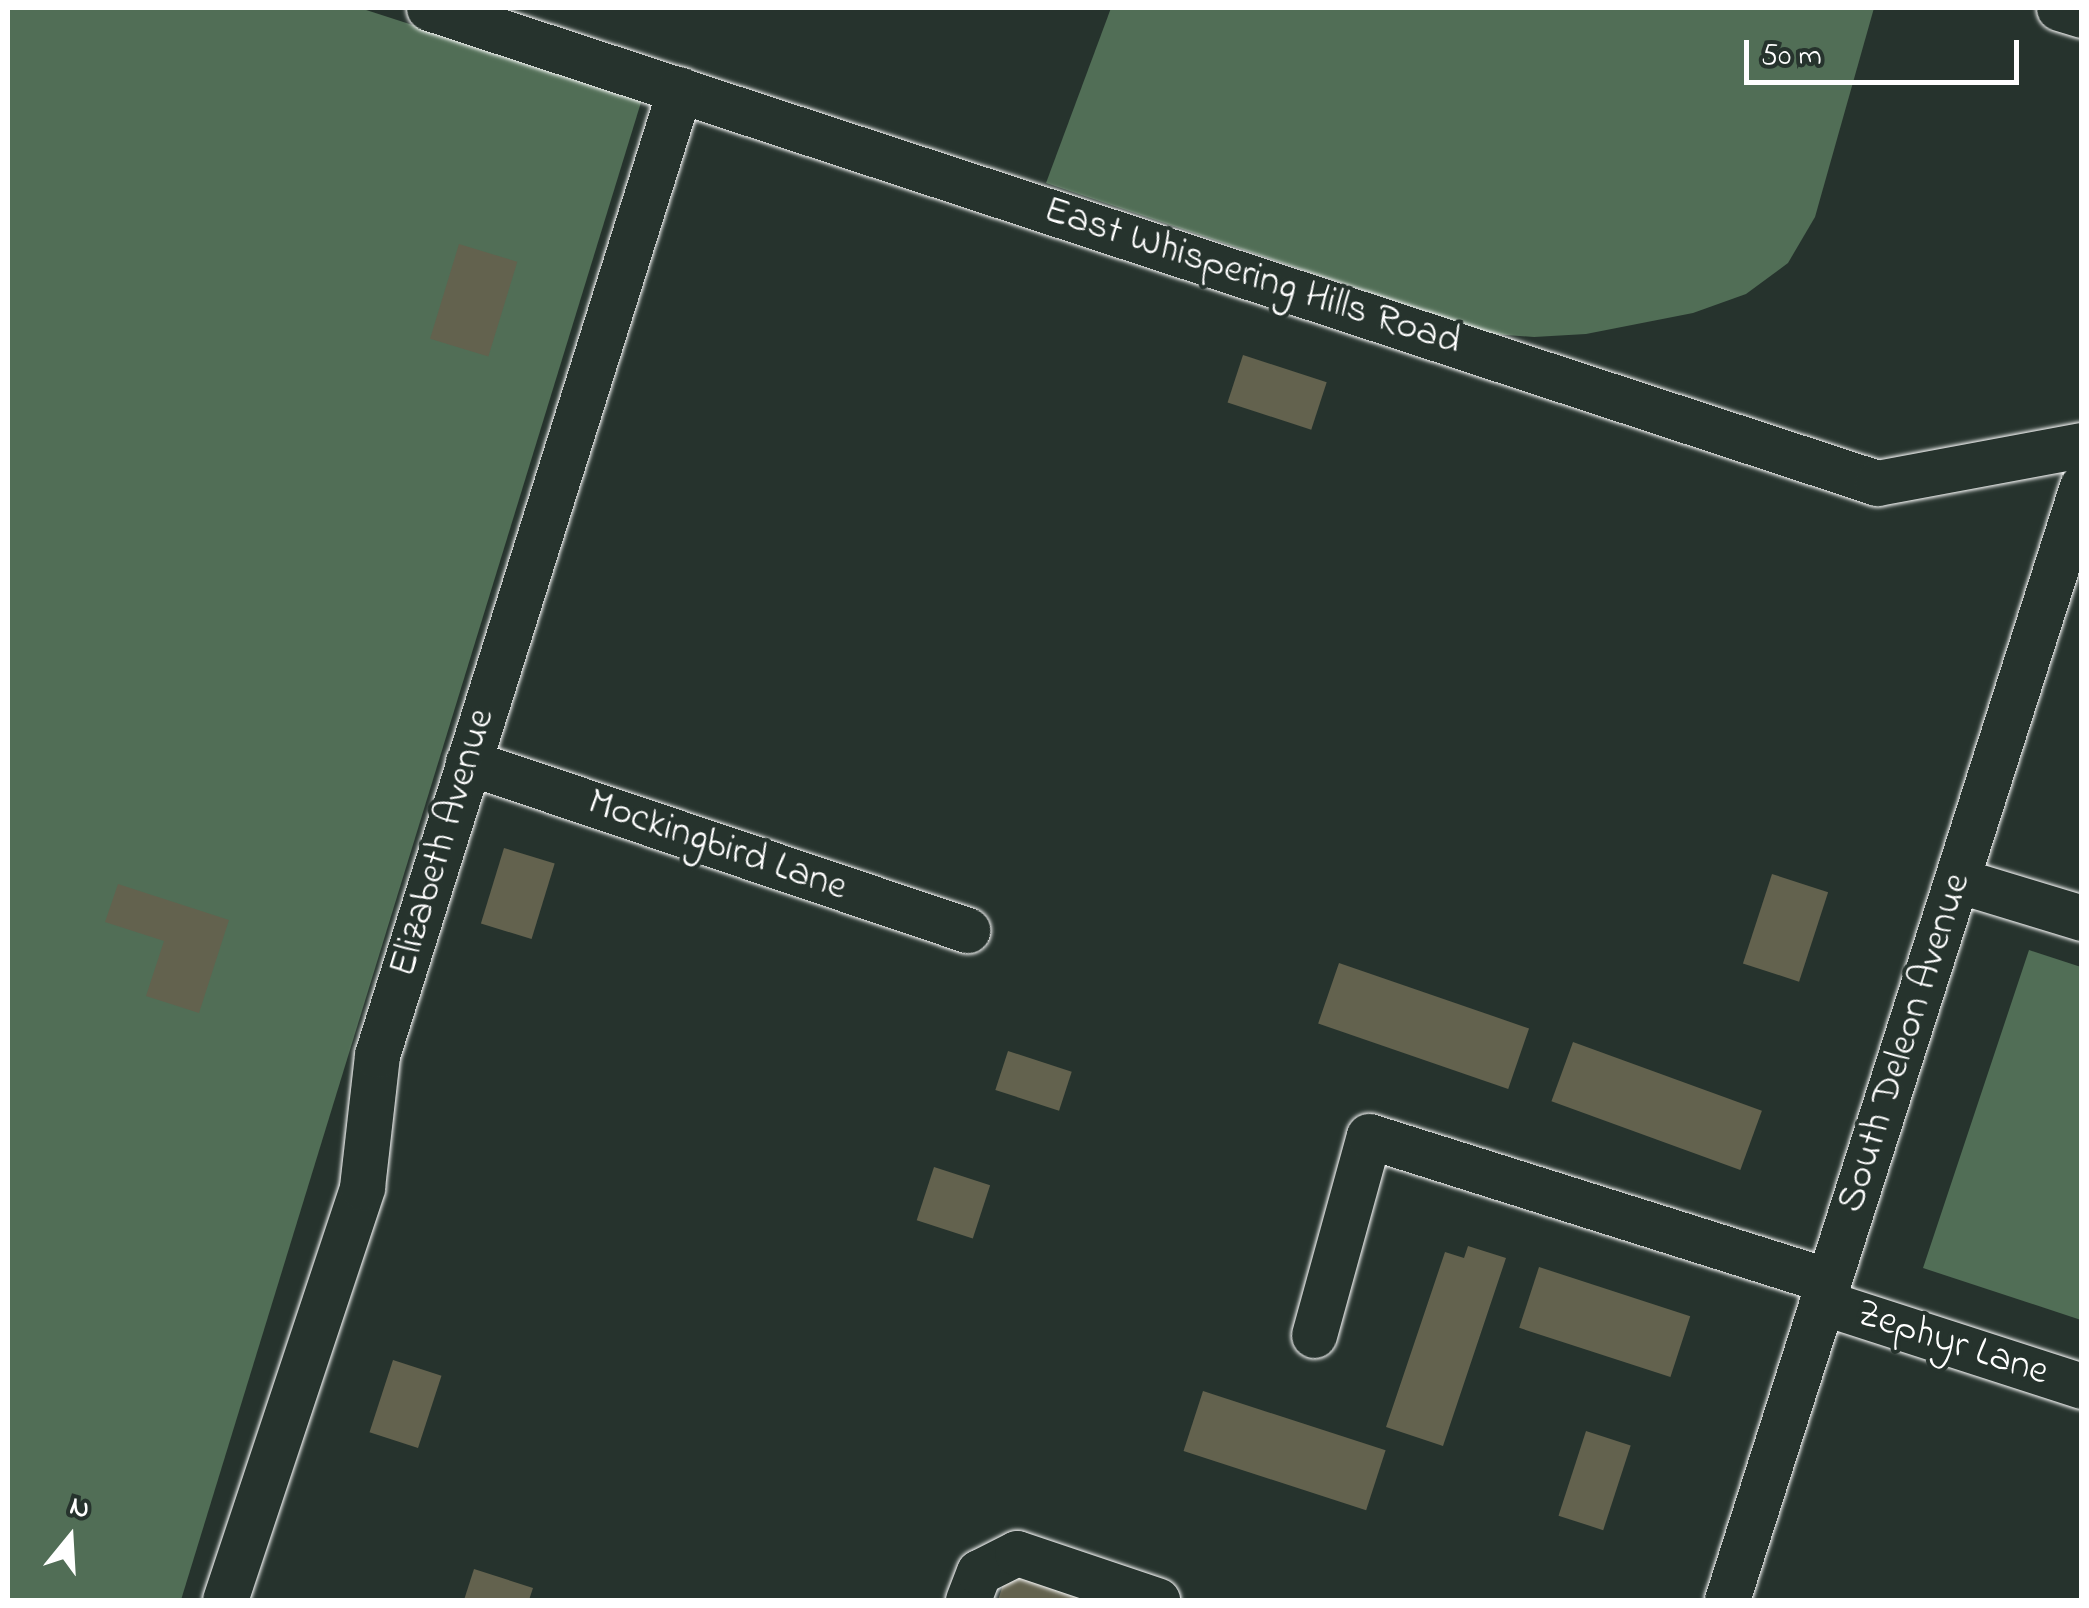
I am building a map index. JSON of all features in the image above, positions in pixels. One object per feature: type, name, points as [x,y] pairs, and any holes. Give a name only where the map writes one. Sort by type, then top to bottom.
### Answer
[{"type":"street","name":"East Whispering Hills Road","points":[[429,8],[1876,483],[2082,445]]},
{"type":"street","points":[[2059,8],[2082,15]]},
{"type":"street","name":"Elizabeth Avenue","points":[[225,1600],[362,1187],[377,1055],[680,89]]},
{"type":"street","name":"South Deleon Avenue","points":[[1727,1600],[2082,486]]},
{"type":"street","name":"Mockingbird Lane","points":[[468,762],[967,930]]},
{"type":"street","points":[[1956,880],[2082,918]]},
{"type":"street","name":"Zephyr Lane","points":[[1314,1335],[1369,1136],[1826,1292],[2082,1386]]},
{"type":"street","points":[[968,1600],[978,1572],[1017,1553],[1156,1600]]},
{"type":"green space","points":[[8,8],[360,8],[642,99],[181,1600],[8,1600]]},
{"type":"green space","points":[[1111,8],[1874,8],[1815,217],[1788,263],[1746,294],[1693,313],[1586,334],[1534,337],[1493,334],[1046,183]]},
{"type":"green space","points":[[2029,950],[2081,967],[2081,1320],[1923,1268]]},
{"type":"building","points":[[459,244],[517,262],[488,357],[430,339]]},
{"type":"building","points":[[1243,355],[1327,382],[1311,430],[1228,403]]},
{"type":"building","points":[[504,848],[555,863],[532,939],[481,924]]},
{"type":"building","points":[[1772,874],[1828,892],[1799,982],[1743,963]]},
{"type":"building","points":[[118,884],[229,920],[199,1013],[146,996],[164,941],[105,922]]},
{"type":"building","points":[[1339,963],[1529,1028],[1508,1089],[1318,1024]]},
{"type":"building","points":[[1573,1042],[1762,1111],[1740,1170],[1551,1101]]},
{"type":"building","points":[[1008,1051],[1072,1072],[1059,1111],[995,1090]]},
{"type":"building","points":[[934,1167],[990,1185],[973,1238],[917,1220]]},
{"type":"building","points":[[1468,1246],[1506,1258],[1443,1446],[1386,1427],[1445,1252],[1464,1258]]},
{"type":"building","points":[[1539,1267],[1690,1316],[1670,1377],[1519,1328]]},
{"type":"building","points":[[393,1360],[442,1376],[418,1448],[370,1432]]},
{"type":"building","points":[[1203,1391],[1386,1450],[1366,1510],[1184,1451]]},
{"type":"building","points":[[1586,1431],[1631,1446],[1603,1530],[1558,1516]]},
{"type":"building","points":[[474,1569],[533,1588],[529,1600],[464,1600]]},
{"type":"building","points":[[1007,1573],[1086,1600],[998,1600]]}]
